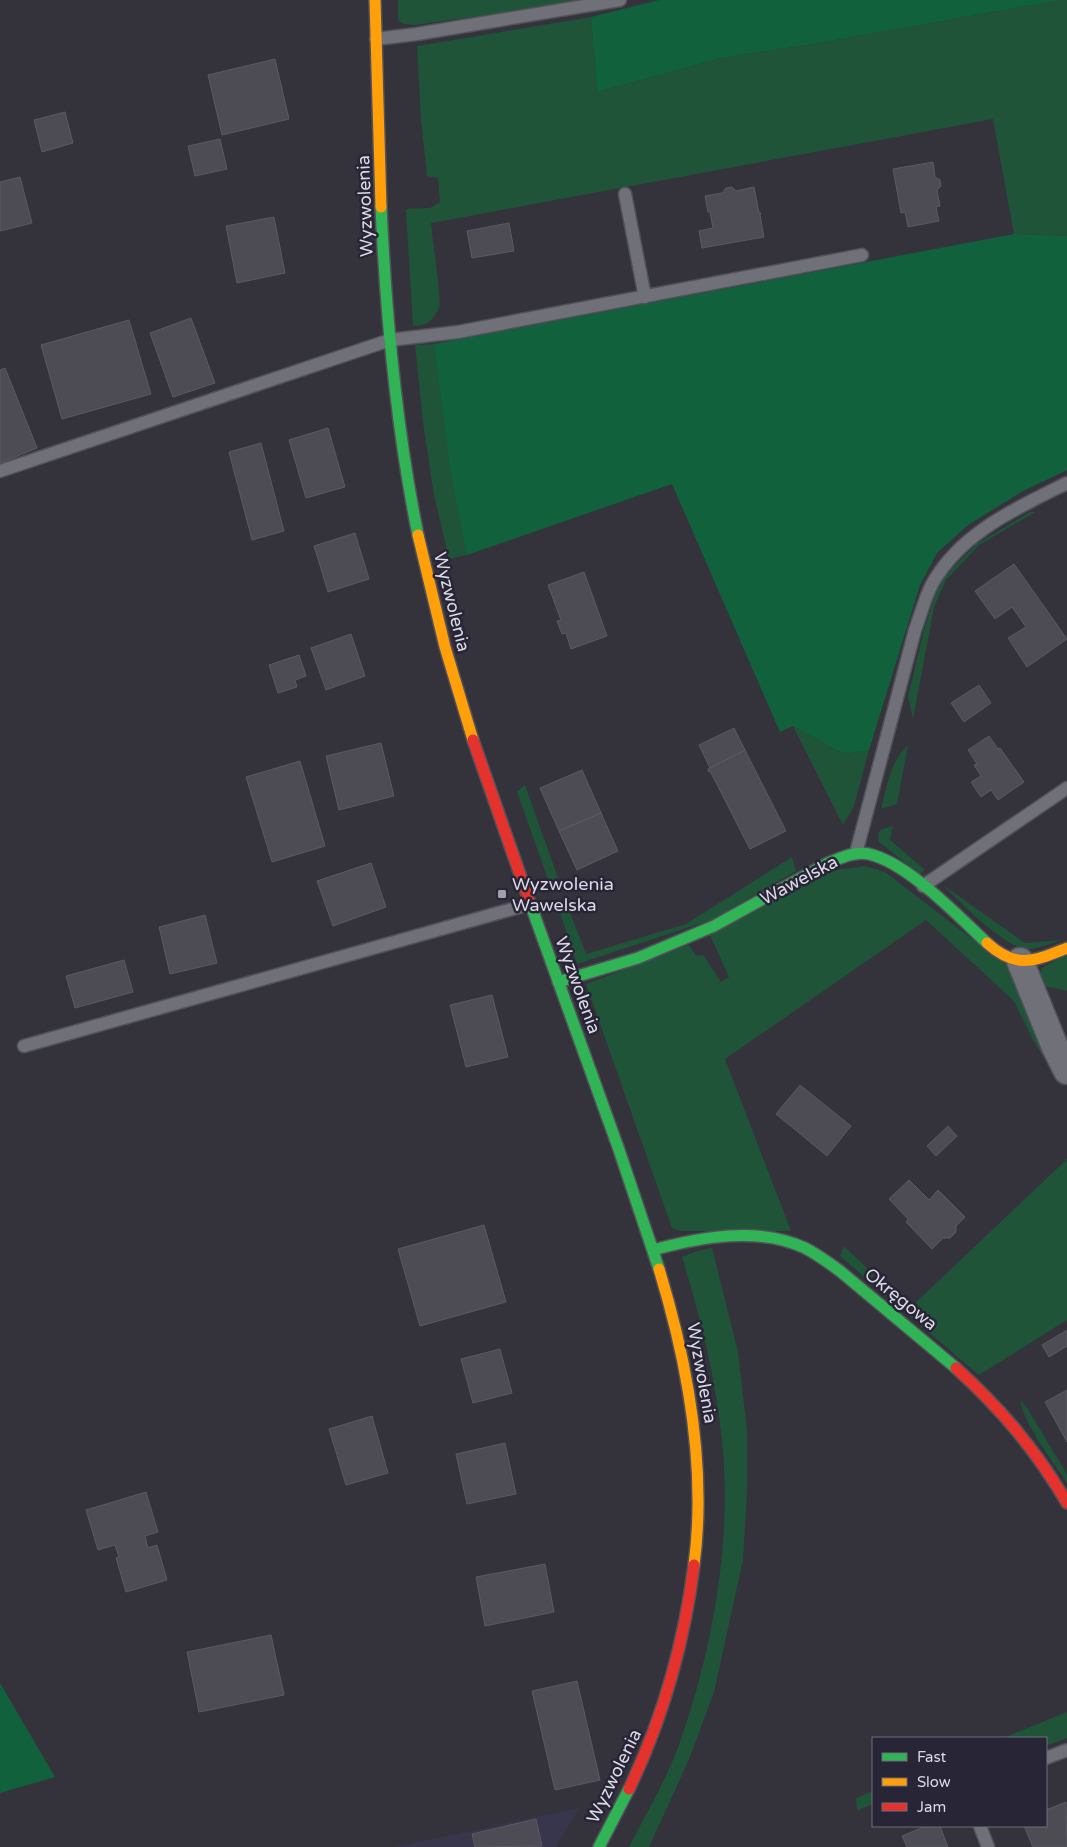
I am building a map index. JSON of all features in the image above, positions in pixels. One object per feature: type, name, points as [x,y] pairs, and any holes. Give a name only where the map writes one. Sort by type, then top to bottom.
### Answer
[{"type":"street","name":"Wyzwolenia","points":[[374,0],[383,243],[390,340],[403,450],[423,558],[467,722],[653,1250],[675,1323],[693,1414],[699,1506],[694,1571],[684,1638],[654,1735],[624,1800],[599,1847]]},
{"type":"street","name":"Wawelska","points":[[558,982],[638,958],[714,926],[828,862],[842,856],[856,854],[868,854],[891,864],[923,886],[996,950],[1010,959],[1020,962]]},
{"type":"street","points":[[1067,948],[1020,962],[1055,1047],[1067,1071]]},
{"type":"street","name":"Okręgowa","points":[[653,1250],[708,1238],[744,1236],[775,1238],[798,1244],[816,1254],[909,1327],[969,1379],[1029,1444],[1049,1472],[1067,1503]]},
{"type":"lane","points":[[376,39],[417,34],[620,0]]},
{"type":"lane","points":[[625,194],[644,297]]},
{"type":"lane","points":[[0,471],[390,340],[458,332],[862,255]]},
{"type":"lane","points":[[856,854],[916,630],[927,595],[938,574],[954,553],[979,531],[1026,503],[1067,483]]},
{"type":"lane","points":[[923,886],[1067,788]]},
{"type":"lane","points":[[24,1046],[530,904]]},
{"type":"lane","points":[[1047,1758],[1067,1750]]},
{"type":"lane","points":[[980,1827],[988,1847]]},
{"type":"shaded area","points":[[579,1808],[556,1847],[395,1847]]},
{"type":"green space","points":[[398,0],[591,0],[415,25],[404,24],[398,20]]},
{"type":"green space","points":[[659,0],[1060,0],[818,43],[721,58],[597,92],[591,17]]},
{"type":"green space","points":[[1067,0],[1067,236],[1014,234],[993,119],[431,223],[440,303],[439,308],[429,322],[413,326],[406,209],[430,208],[440,202],[438,178],[427,176],[421,119],[417,46],[591,17],[597,92],[721,58],[818,43]]},
{"type":"green space","points":[[1014,234],[1067,236],[1067,470],[1023,491],[968,525],[937,553],[920,585],[869,750],[844,754],[793,726],[780,732],[672,484],[467,555],[451,474],[434,344]]},
{"type":"green space","points":[[434,344],[467,555],[449,559],[434,495],[423,422],[415,345]]},
{"type":"green space","points":[[1030,512],[1035,512],[979,545],[946,580],[934,607],[913,719],[908,697],[924,630],[942,581],[953,567],[978,543]]},
{"type":"green space","points":[[793,726],[844,754],[869,750],[854,806],[843,825]]},
{"type":"green space","points":[[908,745],[897,804],[881,809],[893,767]]},
{"type":"green space","points":[[525,785],[558,878],[549,882],[517,792]]},
{"type":"green space","points":[[893,826],[890,840],[925,870],[919,874],[879,842],[878,834],[880,830]]},
{"type":"green space","points":[[792,857],[796,871],[711,920],[577,964],[560,913],[569,910],[586,954],[686,924]]},
{"type":"green space","points":[[865,866],[885,872],[1014,971],[1063,1089],[1033,1040],[1014,1001],[926,920],[725,1059],[791,1231],[680,1231],[672,1228],[586,984],[689,945],[696,956],[703,955],[721,982],[729,977],[710,935],[830,871]]},
{"type":"green space","points":[[943,885],[1025,943],[1063,940],[1030,949],[1009,942],[984,924]]},
{"type":"green space","points":[[1067,954],[1067,991],[1040,985],[1039,977],[1042,968]]},
{"type":"green space","points":[[1067,1159],[1067,1320],[979,1375],[872,1284],[877,1278],[909,1309]]},
{"type":"green space","points":[[844,1246],[874,1275],[869,1281],[840,1256]]},
{"type":"green space","points":[[712,1248],[738,1352],[747,1431],[747,1491],[743,1560],[714,1692],[690,1757],[649,1847],[629,1847],[662,1784],[679,1745],[706,1654],[717,1592],[724,1529],[725,1498],[722,1437],[706,1346],[682,1257]]},
{"type":"green space","points":[[1020,1400],[1027,1408],[1062,1466],[1067,1475],[1067,1483],[1033,1432]]},
{"type":"green space","points":[[0,1683],[55,1777],[0,1793]]},
{"type":"green space","points":[[1067,1712],[1067,1738],[1047,1746],[1047,1737],[1005,1737]]},
{"type":"green space","points":[[872,1791],[872,1804],[857,1811],[856,1798]]},
{"type":"building","points":[[275,59],[289,119],[222,135],[208,75]]},
{"type":"building","points":[[65,112],[73,143],[42,152],[34,120]]},
{"type":"building","points":[[220,139],[227,169],[195,176],[188,146]]},
{"type":"building","points":[[933,162],[935,177],[940,180],[941,186],[937,190],[940,206],[936,207],[939,221],[908,227],[905,212],[901,213],[893,169]]},
{"type":"building","points":[[20,177],[32,223],[0,231],[0,182]]},
{"type":"building","points":[[732,187],[736,191],[754,187],[759,213],[761,213],[764,237],[702,248],[699,231],[713,228],[705,196],[722,193],[726,188]]},
{"type":"building","points":[[274,217],[285,273],[237,283],[226,226]]},
{"type":"building","points":[[509,223],[514,251],[472,258],[467,231]]},
{"type":"building","points":[[191,318],[215,383],[173,397],[150,333]]},
{"type":"building","points":[[129,320],[151,394],[62,419],[41,345]]},
{"type":"building","points":[[5,368],[37,448],[0,463],[0,370]]},
{"type":"building","points":[[328,428],[345,487],[306,498],[289,440]]},
{"type":"building","points":[[261,443],[284,531],[252,540],[229,452]]},
{"type":"building","points":[[355,533],[369,579],[328,592],[314,546]]},
{"type":"building","points":[[1014,564],[1067,639],[1027,667],[1008,638],[1026,627],[1012,607],[995,619],[975,591]]},
{"type":"building","points":[[584,572],[607,636],[571,649],[566,633],[562,634],[557,621],[561,620],[548,585]]},
{"type":"building","points":[[351,634],[365,676],[326,690],[311,648]]},
{"type":"building","points":[[299,655],[306,676],[295,680],[297,687],[278,693],[269,665]]},
{"type":"building","points":[[979,685],[991,703],[964,722],[951,703]]},
{"type":"building","points":[[734,728],[745,750],[710,768],[699,745]]},
{"type":"building","points":[[989,736],[1024,782],[998,800],[991,790],[981,797],[971,782],[981,776],[974,765],[977,764],[968,750]]},
{"type":"building","points":[[381,743],[394,796],[339,810],[326,756]]},
{"type":"building","points":[[745,750],[786,831],[750,849],[708,769]]},
{"type":"building","points":[[300,761],[325,846],[272,862],[246,777]]},
{"type":"building","points":[[582,770],[601,813],[559,831],[540,788]]},
{"type":"building","points":[[601,813],[618,851],[577,870],[559,831]]},
{"type":"building","points":[[371,863],[386,907],[333,926],[317,881]]},
{"type":"building","points":[[205,915],[217,963],[170,974],[159,927]]},
{"type":"building","points":[[124,960],[133,992],[75,1008],[66,976]]},
{"type":"building","points":[[492,995],[508,1057],[466,1067],[450,1005]]},
{"type":"building","points":[[800,1085],[851,1126],[827,1156],[776,1114]]},
{"type":"building","points":[[948,1126],[957,1136],[936,1156],[927,1146]]},
{"type":"building","points":[[909,1180],[929,1200],[938,1190],[965,1217],[956,1226],[956,1232],[950,1238],[943,1238],[932,1249],[906,1222],[908,1219],[889,1199]]},
{"type":"building","points":[[484,1225],[506,1302],[420,1326],[398,1249]]},
{"type":"building","points":[[1067,1330],[1067,1346],[1049,1357],[1042,1345]]},
{"type":"building","points":[[500,1349],[512,1393],[473,1403],[461,1359]]},
{"type":"building","points":[[1067,1390],[1067,1442],[1045,1402]]},
{"type":"building","points":[[372,1416],[388,1473],[346,1485],[329,1429]]},
{"type":"building","points":[[505,1443],[516,1494],[467,1504],[456,1454]]},
{"type":"building","points":[[146,1492],[158,1532],[145,1536],[148,1548],[157,1545],[167,1580],[126,1592],[116,1558],[119,1557],[115,1545],[98,1550],[86,1510]]},
{"type":"building","points":[[545,1564],[554,1612],[485,1626],[476,1577]]},
{"type":"building","points":[[271,1635],[284,1695],[199,1712],[187,1652]]},
{"type":"building","points":[[577,1681],[600,1780],[555,1790],[532,1691]]},
{"type":"building","points":[[1066,1802],[1067,1847],[1033,1847],[1024,1827],[1047,1827],[1047,1810]]},
{"type":"building","points":[[536,1819],[542,1846],[475,1847],[472,1834]]},
{"type":"building","points":[[924,1827],[940,1827],[948,1847],[907,1847],[902,1836]]},
{"type":"traffic: fast","points":[[381,207],[393,372],[410,494],[418,535]]},
{"type":"traffic: fast","points":[[558,982],[638,958],[714,926],[828,863],[858,853],[884,859],[916,879],[987,943]]},
{"type":"traffic: fast","points":[[530,903],[618,1147],[659,1269]]},
{"type":"traffic: fast","points":[[653,1250],[690,1241],[729,1236],[768,1237],[787,1241],[805,1248],[840,1271],[956,1368]]},
{"type":"traffic: fast","points":[[599,1847],[629,1789]]},
{"type":"traffic: slow","points":[[375,0],[381,207]]},
{"type":"traffic: slow","points":[[418,535],[445,647],[473,740]]},
{"type":"traffic: slow","points":[[987,943],[1008,957],[1017,960],[1035,959],[1067,948]]},
{"type":"traffic: slow","points":[[659,1269],[679,1341],[692,1416],[698,1490],[694,1565]]},
{"type":"traffic: jam","points":[[473,740],[530,903]]},
{"type":"traffic: jam","points":[[956,1368],[1017,1431],[1043,1465],[1067,1503]]},
{"type":"traffic: jam","points":[[629,1789],[662,1708],[678,1652],[694,1565]]},
{"type":"place","name":"Wyzwolenia Wawelska","points":[[502,894]]}]
